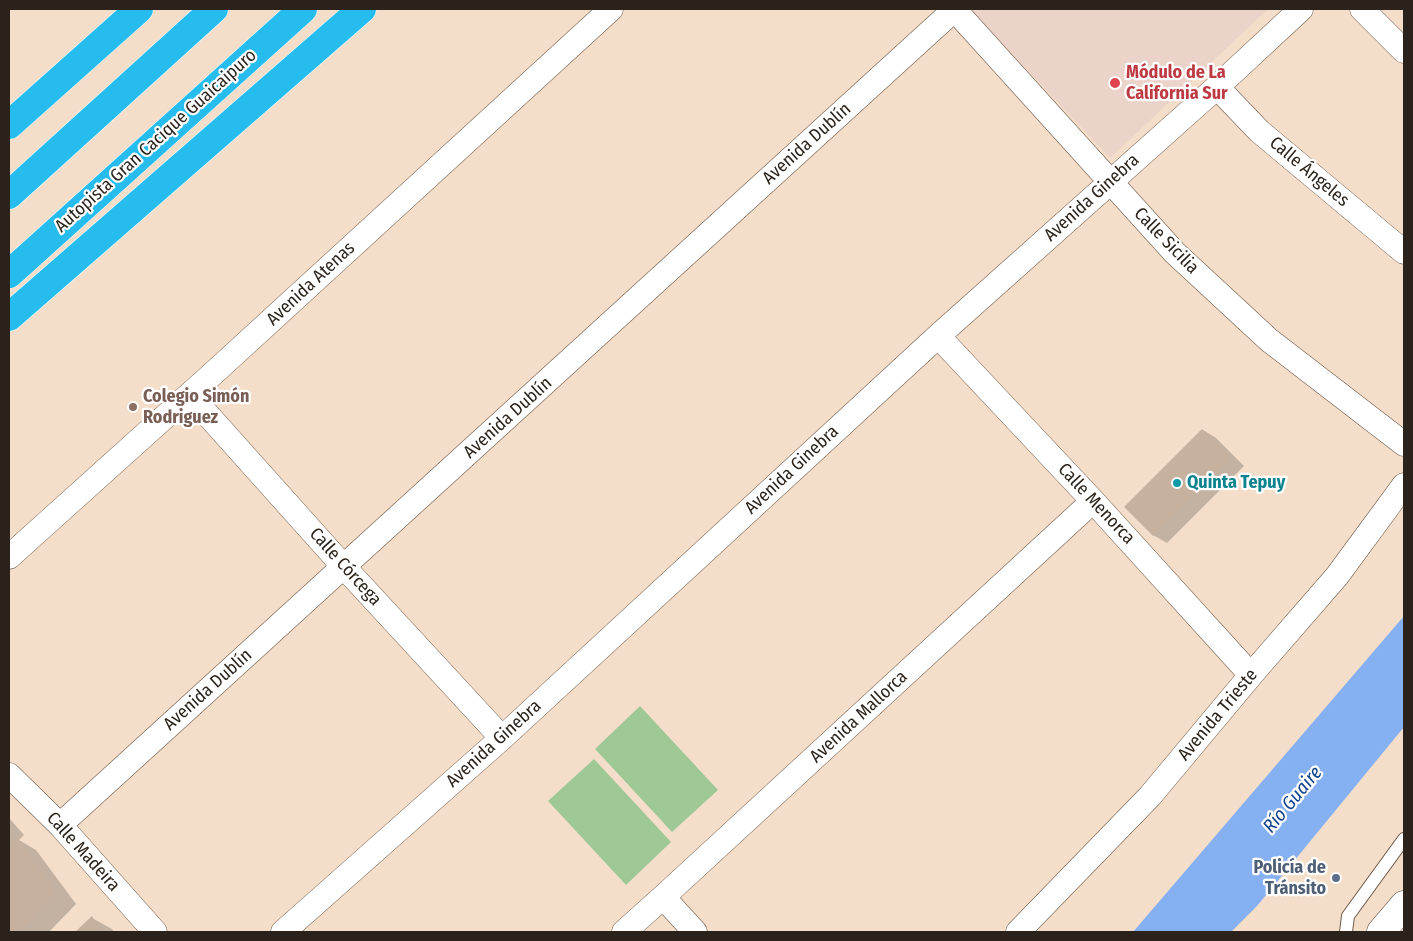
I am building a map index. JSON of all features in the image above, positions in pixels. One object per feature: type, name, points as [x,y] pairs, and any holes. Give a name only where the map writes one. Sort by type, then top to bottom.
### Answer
[{"type":"highway","points":[[9,118],[94,31],[119,9]]},
{"type":"highway","points":[[9,125],[139,9]]},
{"type":"highway","points":[[9,195],[214,9]]},
{"type":"highway","name":"Autopista Gran Cacique Guaicaipuro","points":[[9,274],[303,9]]},
{"type":"highway","points":[[9,317],[362,9]]},
{"type":"street","name":"Avenida Atenas","points":[[9,557],[190,395],[610,9]]},
{"type":"street","name":"Calle Sicilia","points":[[954,9],[1175,253],[1269,340],[1404,444]]},
{"type":"street","name":"Avenida Dublín","points":[[60,825],[954,9]]},
{"type":"street","name":"Avenida Ginebra","points":[[283,932],[502,738],[938,336],[1217,87],[1301,9]]},
{"type":"street","points":[[1362,9],[1404,51]]},
{"type":"street","name":"Calle Ángeles","points":[[1217,87],[1260,131],[1404,252]]},
{"type":"street","name":"Calle Menorca","points":[[938,336],[1093,500],[1251,675]]},
{"type":"street","name":"Calle Córcega","points":[[190,395],[344,567],[502,738]]},
{"type":"street","name":"Avenida Trieste","points":[[1018,932],[1150,796],[1336,576],[1404,485]]},
{"type":"street","name":"Avenida Mallorca","points":[[624,932],[1093,500]]},
{"type":"street","name":"Calle Madeira","points":[[9,775],[60,825],[155,932]]},
{"type":"street","points":[[664,897],[695,932]]},
{"type":"street","points":[[1381,932],[1404,905]]},
{"type":"lane","points":[[1346,932],[1348,916],[1404,839]]},
{"type":"shaded area","name":"Módulo de La California Sur","points":[[970,9],[1268,9],[1110,158]]},
{"type":"green space","points":[[640,706],[718,790],[672,832],[595,749]]},
{"type":"green space","points":[[594,759],[671,842],[626,885],[548,801]]},
{"type":"water","name":"Río Guaire","points":[[1404,616],[1404,727],[1257,906],[1231,932],[1133,932]]},
{"type":"building","name":"Quinta Tepuy","points":[[1202,429],[1231,458],[1153,536],[1124,507]]},
{"type":"building","points":[[16,837],[56,892],[18,932],[9,932],[9,844]]},
{"type":"building","points":[[92,916],[102,932],[75,932]]},
{"type":"place","name":"Módulo de La California Sur","points":[[1115,83]]},
{"type":"place","name":"Colegio Simón Rodriguez","points":[[133,407]]},
{"type":"place","name":"Quinta Tepuy","points":[[1177,483]]},
{"type":"place","name":"Policía de Tránsito","points":[[1336,878]]}]
